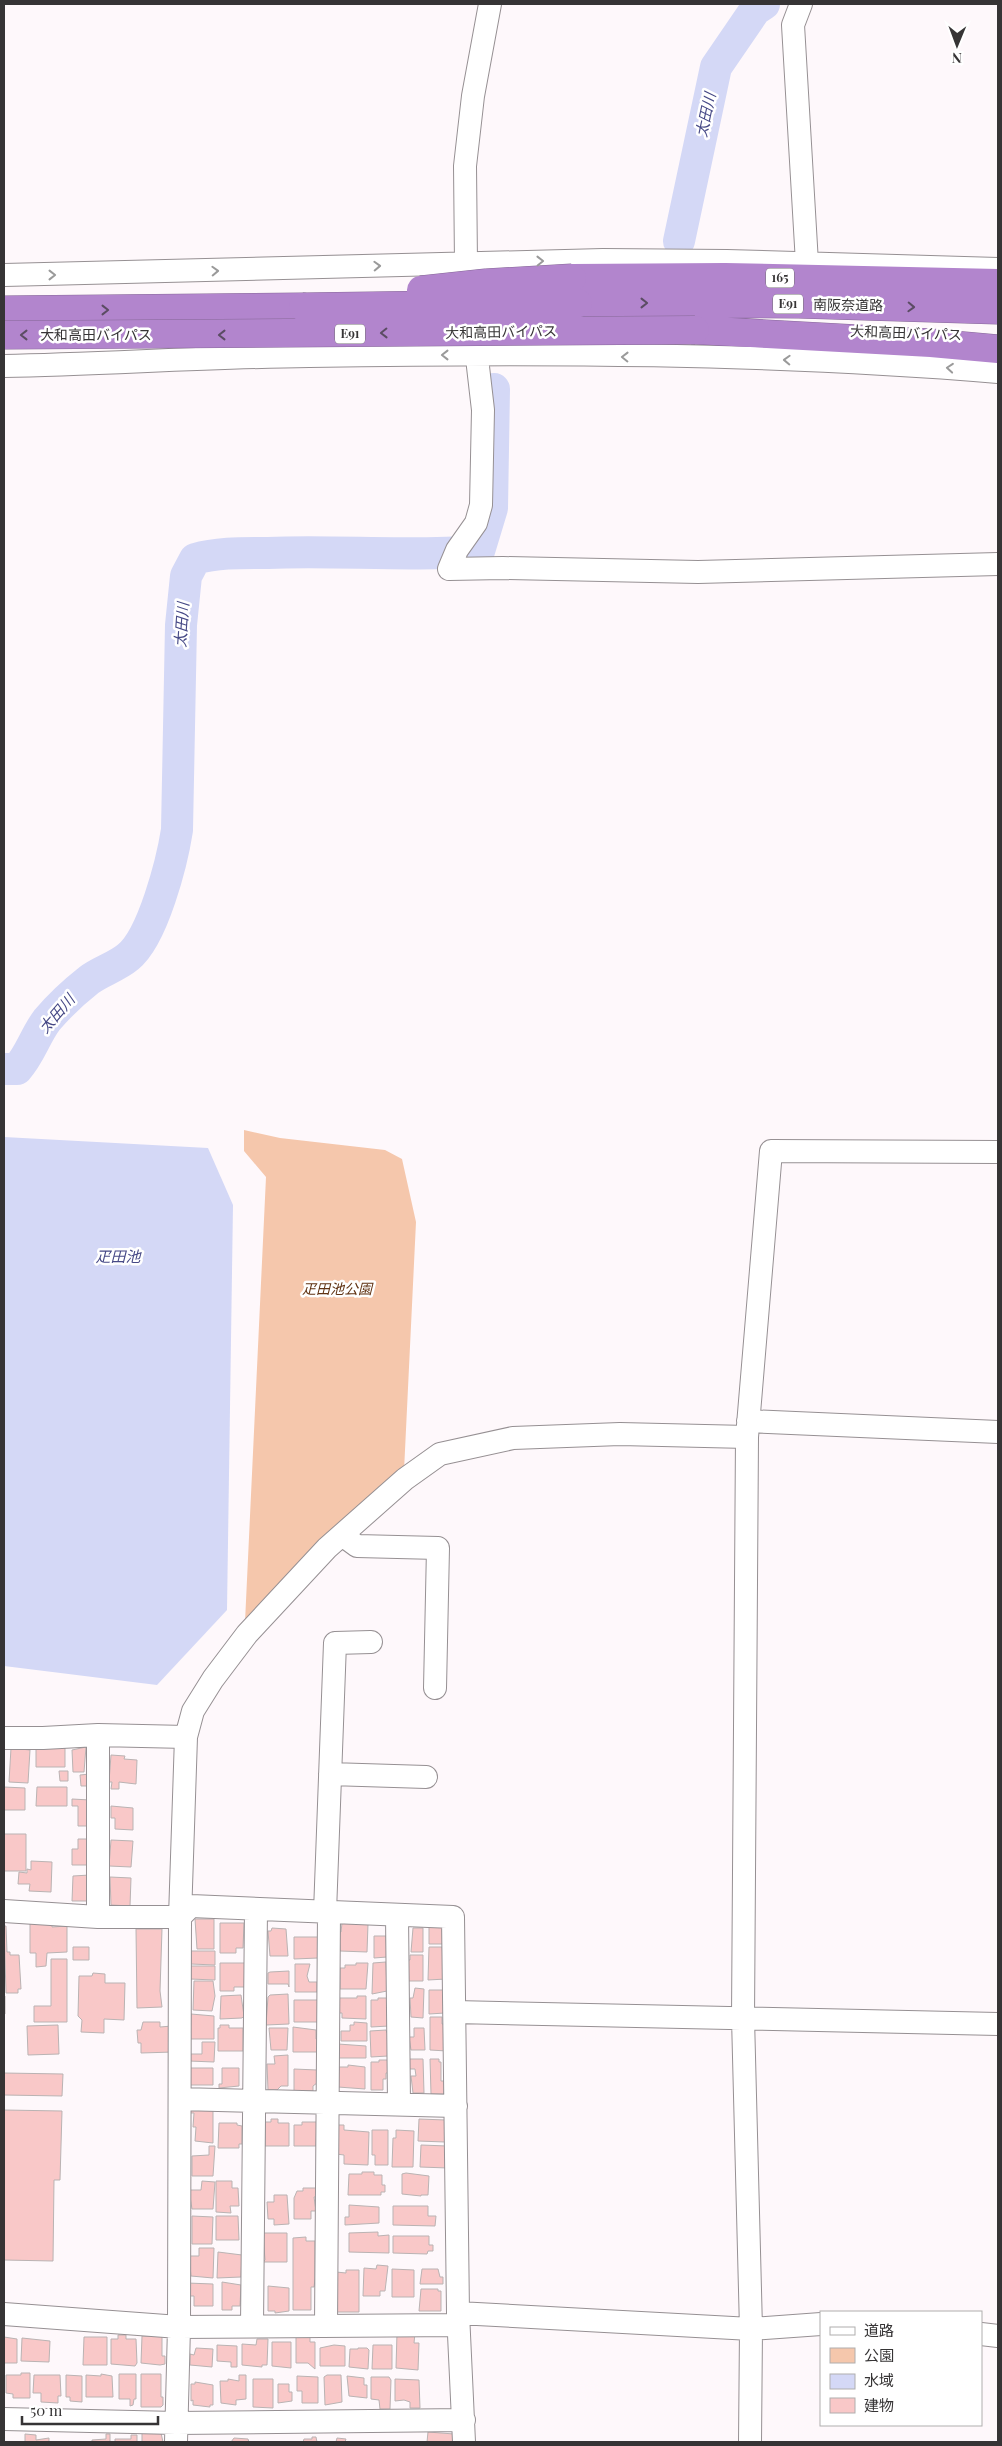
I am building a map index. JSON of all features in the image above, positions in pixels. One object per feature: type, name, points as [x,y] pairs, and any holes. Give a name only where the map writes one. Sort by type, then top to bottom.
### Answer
[{"type":"highway","name":"165","points":[[303,308],[418,290],[486,283],[572,278],[995,278]]},
{"type":"highway","name":"大和高田バイパス","points":[[4,310],[303,308],[578,303]]},
{"type":"highway","name":"南阪奈道路","points":[[578,303],[799,304],[998,310]]},
{"type":"highway","points":[[696,330],[931,343],[998,349]]},
{"type":"highway","name":"大和高田バイパス","points":[[4,335],[801,330],[998,337]]},
{"type":"street","points":[[490,4],[473,96],[465,166],[466,263],[483,410],[481,505],[476,523],[458,550],[449,569],[503,568],[698,572],[998,564]]},
{"type":"street","points":[[801,4],[793,25],[807,263]]},
{"type":"street","points":[[4,275],[603,260],[807,263],[995,278]]},
{"type":"street","points":[[4,366],[306,356],[477,355],[765,359],[915,365],[998,372]]},
{"type":"street","points":[[750,2442],[751,2330],[743,2018],[747,1429],[771,1151],[998,1152]]},
{"type":"street","points":[[176,2432],[179,2327],[180,1916],[186,1737],[193,1711],[213,1679],[242,1641],[342,1534],[404,1479],[440,1454],[513,1438],[747,1429],[998,1432]]},
{"type":"street","points":[[342,1534],[357,1546],[438,1548],[435,1688]]},
{"type":"street","points":[[326,2326],[327,1912],[335,1643],[371,1642]]},
{"type":"street","points":[[4,1738],[98,1735],[186,1737]]},
{"type":"street","points":[[98,1735],[98,1917]]},
{"type":"street","points":[[330,1774],[426,1776]]},
{"type":"street","points":[[4,1912],[98,1917],[180,1916],[191,1906],[453,1917],[458,2319],[464,2442]]},
{"type":"street","points":[[252,2326],[256,1909]]},
{"type":"street","points":[[397,1915],[399,2104]]},
{"type":"street","points":[[455,2012],[998,2024]]},
{"type":"street","points":[[180,2098],[456,2106]]},
{"type":"street","points":[[4,2314],[179,2327],[326,2326],[458,2319],[751,2330],[820,2324]]},
{"type":"street","points":[[982,2334],[998,2336]]},
{"type":"street","points":[[4,2419],[176,2432],[464,2420]]},
{"type":"green space","name":"疋田池公園","points":[[244,1130],[280,1138],[385,1150],[402,1159],[416,1222],[404,1471],[245,1622],[266,1177],[244,1151]]},
{"type":"water","name":"疋田池","points":[[4,1137],[208,1148],[233,1205],[227,1610],[157,1685],[4,1666]]},
{"type":"building","points":[[86,1747],[84,1772],[73,1772],[72,1750]]},
{"type":"building","points":[[11,1748],[30,1750],[28,1783],[9,1782]]},
{"type":"building","points":[[36,1748],[65,1748],[65,1767],[36,1767]]},
{"type":"building","points":[[111,1755],[125,1756],[124,1759],[137,1760],[136,1784],[119,1782],[119,1789],[111,1789],[112,1782],[109,1782]]},
{"type":"building","points":[[59,1771],[68,1771],[68,1781],[60,1781]]},
{"type":"building","points":[[90,1774],[91,1786],[81,1786],[80,1775]]},
{"type":"building","points":[[4,1787],[25,1788],[25,1810],[4,1810]]},
{"type":"building","points":[[37,1787],[67,1787],[67,1806],[36,1806]]},
{"type":"building","points":[[72,1799],[90,1800],[89,1826],[78,1826],[78,1806],[72,1806]]},
{"type":"building","points":[[111,1806],[133,1808],[133,1830],[115,1829],[115,1818],[111,1818]]},
{"type":"building","points":[[4,1834],[26,1834],[26,1871],[4,1871]]},
{"type":"building","points":[[78,1839],[88,1839],[89,1865],[72,1865],[72,1849],[78,1849]]},
{"type":"building","points":[[111,1840],[133,1841],[131,1867],[109,1866]]},
{"type":"building","points":[[31,1861],[52,1862],[51,1892],[29,1891],[30,1884],[18,1884],[19,1872],[27,1873],[27,1869],[31,1870]]},
{"type":"building","points":[[90,1875],[89,1901],[72,1901],[73,1876]]},
{"type":"building","points":[[110,1877],[131,1878],[130,1906],[111,1905]]},
{"type":"building","points":[[195,1919],[214,1919],[214,1949],[197,1949]]},
{"type":"building","points":[[30,1922],[52,1923],[52,1927],[67,1926],[67,1952],[47,1953],[46,1966],[36,1967],[36,1953],[30,1953]]},
{"type":"building","points":[[220,1923],[244,1923],[243,1948],[236,1948],[236,1953],[220,1953]]},
{"type":"building","points":[[342,1923],[368,1924],[367,1952],[340,1951],[339,1932],[341,1932]]},
{"type":"building","points":[[4,1926],[6,1926],[7,1952],[10,1952],[10,1955],[19,1955],[21,1989],[18,1989],[18,1993],[6,1993]]},
{"type":"building","points":[[429,1926],[444,1926],[447,1944],[429,1944]]},
{"type":"building","points":[[272,1928],[286,1929],[288,1956],[270,1956],[268,1931],[271,1931]]},
{"type":"building","points":[[413,1928],[423,1928],[423,1952],[411,1952]]},
{"type":"building","points":[[136,1929],[162,1929],[160,1991],[162,2007],[137,2008]]},
{"type":"building","points":[[374,1936],[386,1936],[387,1957],[374,1958]]},
{"type":"building","points":[[294,1937],[320,1937],[318,1958],[294,1959]]},
{"type":"building","points":[[73,1947],[89,1947],[89,1960],[73,1960]]},
{"type":"building","points":[[429,1947],[442,1947],[446,1979],[428,1980]]},
{"type":"building","points":[[191,1951],[215,1951],[215,1965],[191,1964]]},
{"type":"building","points":[[410,1955],[423,1955],[423,1981],[407,1981],[407,1960],[410,1960]]},
{"type":"building","points":[[51,1959],[67,1959],[67,2022],[34,2022],[34,2006],[51,2006]]},
{"type":"building","points":[[386,1962],[387,1991],[372,1994],[373,1963]]},
{"type":"building","points":[[220,1963],[245,1963],[245,1987],[234,1987],[234,1991],[220,1991]]},
{"type":"building","points":[[356,1963],[368,1963],[366,1989],[340,1989],[340,1968],[345,1968],[345,1965],[356,1965]]},
{"type":"building","points":[[295,1964],[310,1964],[307,1976],[309,1982],[317,1982],[317,1992],[295,1992]]},
{"type":"building","points":[[191,1966],[215,1966],[215,1980],[190,1979]]},
{"type":"building","points":[[289,1971],[289,1987],[288,1984],[268,1984],[268,1973]]},
{"type":"building","points":[[93,1973],[105,1974],[105,1983],[125,1983],[124,2020],[104,2019],[104,2033],[81,2032],[82,2020],[78,2016],[79,1976],[92,1976]]},
{"type":"building","points":[[194,1981],[213,1981],[215,1996],[212,2011],[193,2010]]},
{"type":"building","points":[[415,1988],[424,1989],[423,2018],[411,2017],[410,1998],[413,1998]]},
{"type":"building","points":[[429,1990],[443,1990],[445,2013],[429,2014]]},
{"type":"building","points":[[288,1994],[289,2024],[266,2025],[268,1997],[270,1995]]},
{"type":"building","points":[[241,1995],[244,2016],[242,2018],[220,2019],[221,1996]]},
{"type":"building","points":[[5,1996],[5,2014],[4,2014]]},
{"type":"building","points":[[357,1996],[366,1996],[366,2019],[342,2018],[342,2013],[339,2013],[339,1998],[357,1998]]},
{"type":"building","points":[[378,1998],[387,1998],[389,2026],[371,2027],[371,2000],[378,2000]]},
{"type":"building","points":[[294,2000],[320,2000],[320,2022],[294,2022]]},
{"type":"building","points":[[191,2014],[214,2016],[214,2039],[190,2039]]},
{"type":"building","points":[[430,2017],[442,2017],[442,2024],[448,2024],[447,2051],[430,2050]]},
{"type":"building","points":[[143,2022],[160,2022],[160,2027],[172,2026],[173,2052],[141,2053],[141,2043],[138,2043],[137,2030],[141,2030]]},
{"type":"building","points":[[354,2022],[367,2023],[367,2041],[341,2041],[341,2031],[350,2031],[350,2025],[354,2025]]},
{"type":"building","points":[[58,2025],[59,2054],[28,2055],[27,2026]]},
{"type":"building","points":[[220,2025],[229,2025],[229,2028],[243,2028],[243,2051],[218,2051],[218,2028],[220,2028]]},
{"type":"building","points":[[293,2027],[316,2030],[316,2039],[321,2039],[321,2052],[293,2052]]},
{"type":"building","points":[[269,2028],[288,2028],[287,2050],[271,2050]]},
{"type":"building","points":[[414,2028],[424,2028],[425,2050],[411,2050],[409,2037],[414,2037]]},
{"type":"building","points":[[386,2030],[387,2033],[390,2033],[388,2056],[371,2057],[370,2031]]},
{"type":"building","points":[[202,2042],[215,2042],[214,2062],[189,2061],[190,2054],[202,2054]]},
{"type":"building","points":[[338,2044],[366,2046],[366,2058],[338,2058]]},
{"type":"building","points":[[288,2055],[288,2086],[281,2086],[277,2090],[268,2090],[267,2064],[275,2064],[274,2056]]},
{"type":"building","points":[[409,2059],[423,2059],[424,2093],[413,2093],[411,2076],[416,2076],[415,2069],[409,2069]]},
{"type":"building","points":[[430,2059],[439,2059],[439,2062],[441,2062],[441,2081],[445,2081],[444,2094],[431,2094]]},
{"type":"building","points":[[379,2060],[388,2060],[388,2073],[386,2073],[386,2079],[383,2079],[383,2090],[371,2090],[371,2062],[379,2062]]},
{"type":"building","points":[[348,2065],[365,2067],[365,2089],[338,2087],[339,2067],[348,2067]]},
{"type":"building","points":[[190,2068],[213,2068],[213,2085],[190,2085]]},
{"type":"building","points":[[222,2068],[239,2068],[239,2086],[219,2088],[219,2084],[222,2084]]},
{"type":"building","points":[[294,2069],[317,2070],[317,2083],[313,2086],[313,2091],[294,2091]]},
{"type":"building","points":[[4,2073],[63,2074],[62,2096],[4,2095]]},
{"type":"building","points":[[190,2107],[213,2108],[213,2143],[195,2141],[194,2113],[190,2113]]},
{"type":"building","points":[[4,2110],[62,2111],[60,2180],[54,2180],[53,2261],[4,2260]]},
{"type":"building","points":[[271,2119],[278,2119],[278,2123],[289,2123],[289,2146],[265,2146],[265,2122],[271,2122]]},
{"type":"building","points":[[419,2119],[446,2120],[445,2142],[418,2141]]},
{"type":"building","points":[[302,2122],[317,2122],[316,2146],[294,2146],[294,2125],[302,2125]]},
{"type":"building","points":[[219,2123],[237,2123],[237,2125],[242,2126],[242,2144],[239,2144],[239,2148],[218,2148]]},
{"type":"building","points":[[337,2125],[344,2125],[344,2130],[369,2132],[368,2165],[344,2164],[344,2155],[336,2154]]},
{"type":"building","points":[[372,2130],[388,2130],[388,2165],[375,2165],[375,2155],[372,2155]]},
{"type":"building","points":[[396,2130],[414,2131],[413,2167],[392,2167],[393,2138],[396,2138]]},
{"type":"building","points":[[421,2145],[447,2146],[448,2168],[420,2167]]},
{"type":"building","points":[[209,2146],[215,2146],[213,2176],[192,2176],[192,2156],[209,2155]]},
{"type":"building","points":[[362,2172],[374,2172],[374,2175],[382,2175],[382,2185],[385,2185],[385,2192],[381,2192],[381,2195],[348,2195],[349,2174],[362,2174]]},
{"type":"building","points":[[402,2174],[429,2176],[428,2195],[402,2194]]},
{"type":"building","points":[[202,2181],[215,2182],[213,2209],[192,2209],[189,2190],[201,2190]]},
{"type":"building","points":[[216,2181],[232,2181],[232,2188],[238,2188],[239,2206],[230,2206],[231,2213],[216,2212]]},
{"type":"building","points":[[303,2188],[318,2188],[318,2197],[314,2197],[316,2211],[311,2211],[311,2219],[294,2219],[294,2198],[297,2191],[303,2191]]},
{"type":"building","points":[[274,2195],[287,2195],[289,2224],[274,2225],[274,2219],[268,2219],[267,2202],[274,2202]]},
{"type":"building","points":[[349,2205],[379,2207],[379,2223],[345,2225],[345,2217],[349,2217]]},
{"type":"building","points":[[393,2206],[428,2206],[428,2216],[436,2216],[435,2226],[393,2225]]},
{"type":"building","points":[[192,2216],[213,2217],[212,2244],[192,2244]]},
{"type":"building","points":[[216,2216],[238,2216],[239,2240],[216,2240]]},
{"type":"building","points":[[378,2232],[378,2236],[389,2235],[389,2253],[349,2252],[349,2233]]},
{"type":"building","points":[[263,2233],[287,2233],[287,2262],[263,2262],[265,2260]]},
{"type":"building","points":[[393,2236],[429,2236],[429,2245],[433,2245],[433,2251],[428,2251],[427,2254],[393,2253]]},
{"type":"building","points":[[306,2237],[306,2241],[315,2241],[315,2279],[314,2287],[311,2287],[311,2310],[293,2310],[293,2238]]},
{"type":"building","points":[[199,2248],[214,2248],[213,2278],[191,2276],[189,2256],[199,2256]]},
{"type":"building","points":[[218,2252],[242,2255],[241,2277],[217,2278]]},
{"type":"building","points":[[377,2265],[388,2266],[385,2291],[380,2291],[380,2296],[363,2296],[364,2268],[376,2269]]},
{"type":"building","points":[[392,2269],[414,2270],[414,2297],[392,2297]]},
{"type":"building","points":[[422,2269],[438,2269],[440,2277],[443,2277],[443,2284],[420,2284]]},
{"type":"building","points":[[346,2270],[359,2270],[359,2312],[337,2312],[336,2272],[346,2273]]},
{"type":"building","points":[[222,2282],[241,2285],[240,2306],[232,2306],[232,2310],[222,2310]]},
{"type":"building","points":[[187,2283],[213,2284],[213,2306],[194,2306],[194,2296],[188,2296]]},
{"type":"building","points":[[268,2286],[289,2288],[289,2311],[275,2313],[275,2311],[268,2311]]},
{"type":"building","points":[[421,2289],[438,2289],[438,2291],[441,2291],[441,2311],[419,2311]]},
{"type":"building","points":[[397,2333],[415,2333],[414,2343],[419,2343],[418,2370],[396,2368]]},
{"type":"building","points":[[118,2335],[126,2335],[126,2339],[136,2339],[137,2363],[135,2366],[111,2364],[111,2339],[118,2339]]},
{"type":"building","points":[[142,2336],[162,2336],[162,2356],[165,2356],[165,2364],[141,2363]]},
{"type":"building","points":[[4,2337],[17,2339],[17,2363],[4,2363]]},
{"type":"building","points":[[84,2337],[107,2337],[107,2365],[83,2365]]},
{"type":"building","points":[[296,2337],[310,2337],[310,2342],[315,2342],[315,2369],[308,2363],[296,2363]]},
{"type":"building","points":[[22,2338],[50,2341],[49,2362],[21,2361]]},
{"type":"building","points":[[257,2339],[268,2339],[267,2365],[262,2365],[262,2367],[242,2365],[242,2344],[256,2345]]},
{"type":"building","points":[[272,2342],[291,2342],[291,2368],[272,2366]]},
{"type":"building","points":[[217,2345],[237,2346],[237,2367],[231,2367],[231,2362],[217,2361]]},
{"type":"building","points":[[334,2345],[345,2346],[345,2366],[320,2366],[320,2348]]},
{"type":"building","points":[[373,2345],[392,2345],[392,2369],[372,2369]]},
{"type":"building","points":[[196,2348],[213,2349],[212,2367],[190,2365],[190,2354],[194,2355]]},
{"type":"building","points":[[367,2348],[369,2350],[368,2369],[349,2367],[350,2349]]},
{"type":"building","points":[[21,2373],[30,2373],[30,2398],[13,2398],[13,2394],[6,2393],[6,2375],[21,2375]]},
{"type":"building","points":[[101,2374],[112,2376],[113,2397],[86,2397],[86,2375],[101,2376]]},
{"type":"building","points":[[119,2374],[136,2374],[136,2399],[134,2399],[133,2405],[130,2406],[130,2399],[119,2399]]},
{"type":"building","points":[[141,2374],[161,2374],[163,2405],[161,2407],[141,2407]]},
{"type":"building","points":[[34,2375],[60,2375],[61,2396],[58,2396],[58,2403],[41,2402],[41,2393],[33,2393]]},
{"type":"building","points":[[66,2375],[82,2376],[82,2402],[70,2401],[70,2397],[66,2397]]},
{"type":"building","points":[[239,2375],[246,2375],[246,2399],[236,2400],[236,2405],[221,2403],[220,2381],[228,2381],[228,2379],[239,2381]]},
{"type":"building","points":[[327,2375],[341,2375],[342,2402],[325,2405],[324,2377]]},
{"type":"building","points":[[297,2376],[318,2377],[318,2403],[302,2403],[302,2391],[297,2391]]},
{"type":"building","points":[[347,2376],[364,2378],[364,2385],[367,2385],[367,2398],[349,2396]]},
{"type":"building","points":[[371,2377],[389,2377],[391,2380],[390,2409],[380,2409],[379,2400],[371,2399]]},
{"type":"building","points":[[253,2379],[273,2379],[273,2408],[253,2407]]},
{"type":"building","points":[[395,2379],[419,2380],[420,2408],[410,2408],[410,2402],[404,2400],[395,2401]]},
{"type":"building","points":[[195,2382],[213,2385],[213,2405],[210,2405],[210,2407],[193,2405],[193,2400],[191,2401],[191,2384],[195,2384]]},
{"type":"building","points":[[278,2384],[289,2384],[289,2392],[292,2392],[292,2401],[278,2403]]},
{"type":"building","points":[[142,2431],[161,2433],[163,2442],[142,2442]]},
{"type":"building","points":[[428,2432],[454,2434],[455,2442],[427,2442]]},
{"type":"building","points":[[25,2434],[36,2435],[36,2440],[49,2438],[49,2442],[25,2442]]},
{"type":"building","points":[[106,2434],[110,2434],[110,2442],[92,2442],[92,2440],[106,2439]]},
{"type":"building","points":[[131,2435],[137,2435],[137,2442],[115,2442],[115,2439],[131,2439]]},
{"type":"building","points":[[312,2437],[316,2437],[317,2442],[303,2442],[304,2439],[312,2439]]},
{"type":"building","points":[[234,2438],[248,2439],[249,2442],[231,2442]]},
{"type":"building","points":[[337,2438],[346,2439],[345,2442],[336,2442]]},
{"type":"waterway","name":"太田川","points":[[679,241],[716,67],[755,10],[764,4]]},
{"type":"waterway","name":"太田川","points":[[4,1069],[17,1069],[47,1020],[72,994],[94,977],[128,957],[146,933],[160,898],[171,861],[177,830],[181,625],[186,576],[195,559],[213,555],[241,553],[452,553],[479,551],[492,508],[494,389]]}]
